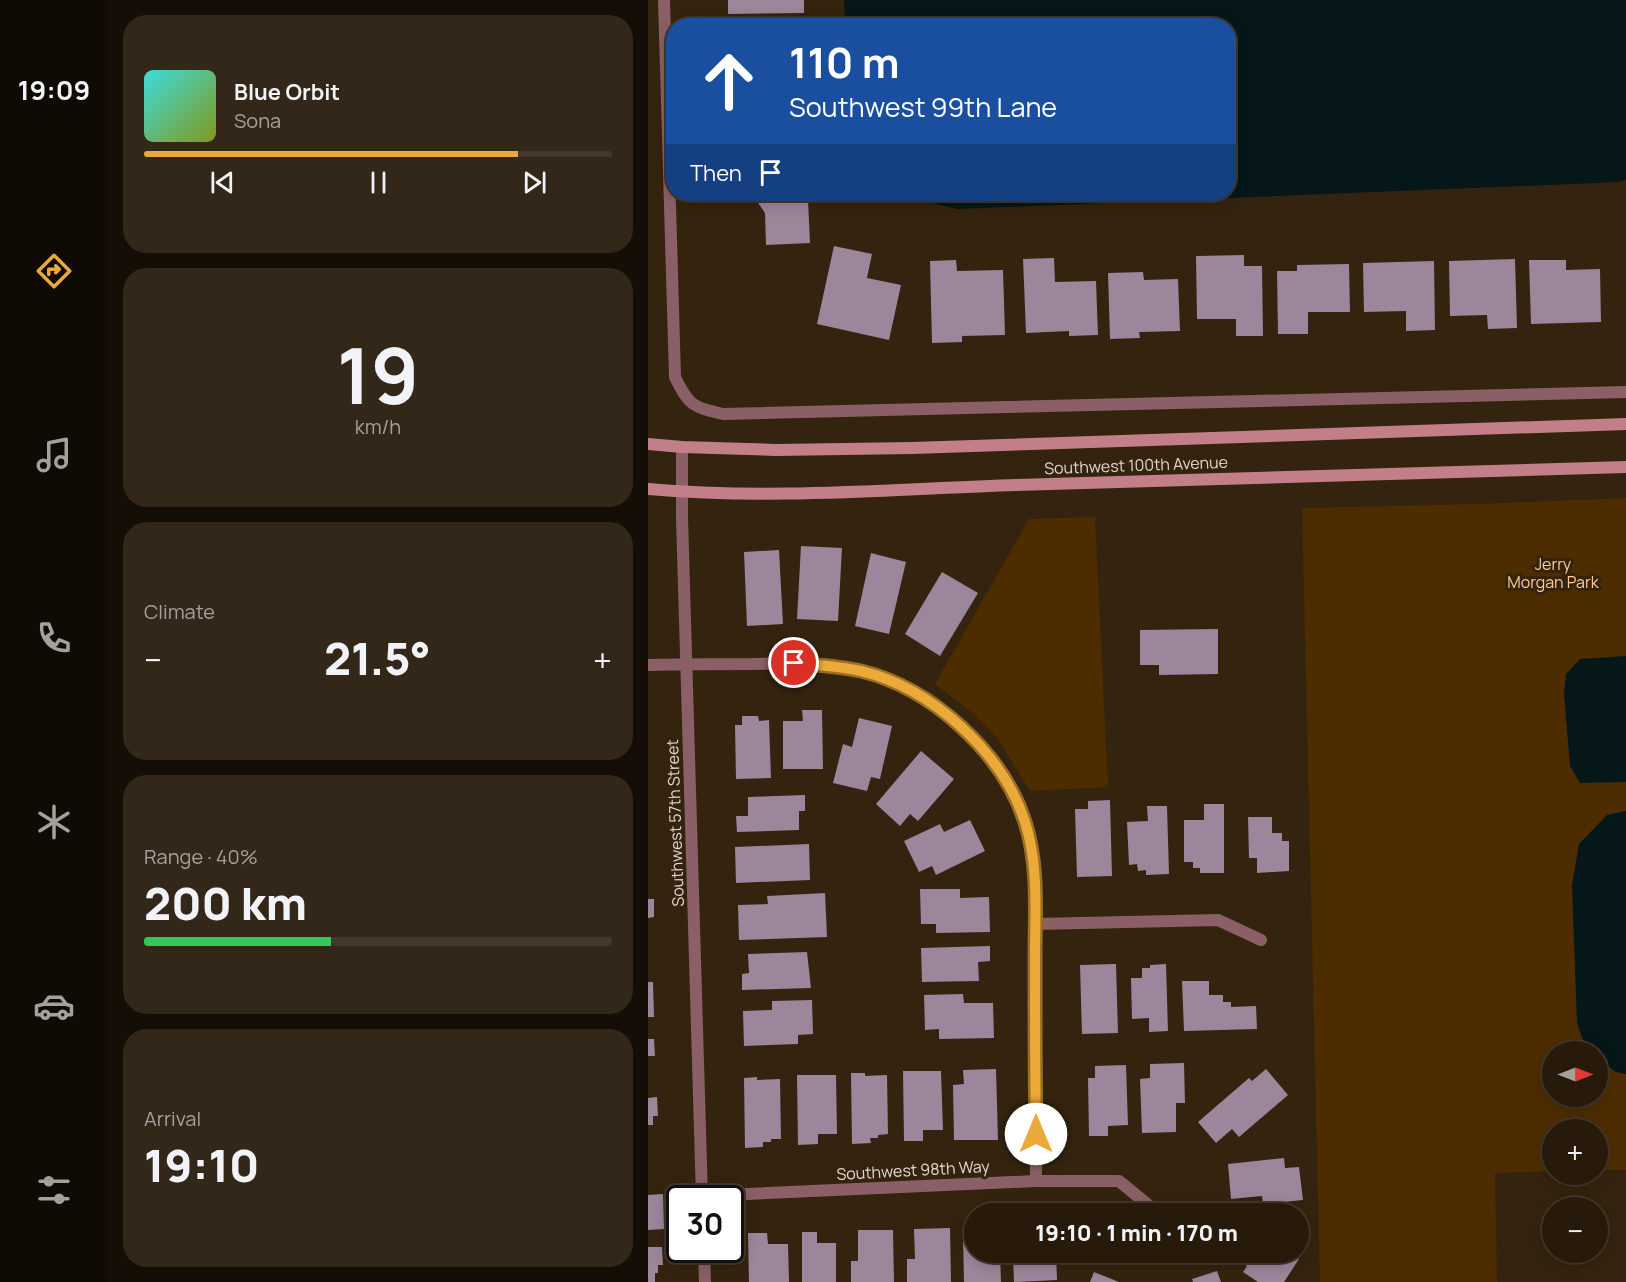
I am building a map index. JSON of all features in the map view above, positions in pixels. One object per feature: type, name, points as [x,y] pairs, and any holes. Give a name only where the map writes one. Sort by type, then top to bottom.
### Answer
[{"type":"main road","name":"Southwest 100th Avenue","points":[[648,444],[776,450],[900,448],[1626,424]]},
{"type":"main road","name":"Southwest 100th Avenue","points":[[648,489],[790,495],[1016,485],[1626,467]]},
{"type":"street","points":[[664,0],[666,75]]},
{"type":"street","points":[[669,201],[675,377],[684,395],[697,408],[723,414],[1626,392]]},
{"type":"street","name":"Southwest 57th Street","points":[[682,447],[681,492],[702,1185]]},
{"type":"street","points":[[648,665],[794,663],[828,665],[862,671],[915,694],[943,711],[981,746],[1010,789],[1026,824],[1034,871],[1036,1181]]},
{"type":"street","points":[[1035,924],[1218,920],[1261,940]]},
{"type":"street","name":"Southwest 98th Way","points":[[744,1196],[1036,1181],[1119,1181],[1146,1203]]},
{"type":"street","points":[[704,1263],[705,1282]]},
{"type":"green space","name":"Jerry Morgan Park","points":[[1626,498],[1626,1170],[1608,1170],[1608,1119],[1542,1119],[1542,1171],[1495,1173],[1497,1282],[1320,1282],[1302,508]]},
{"type":"green space","points":[[1095,517],[1108,787],[1030,791],[996,736],[975,715],[935,684],[1029,519]]},
{"type":"shaded area","points":[[844,0],[1626,0],[1626,180],[1236,198],[1236,18],[845,18]]},
{"type":"shaded area","points":[[923,201],[1154,201],[958,209]]},
{"type":"shaded area","points":[[1626,656],[1626,782],[1580,783],[1570,766],[1564,694],[1566,674],[1580,659]]},
{"type":"shaded area","points":[[1626,811],[1626,1074],[1616,1072],[1608,1067],[1608,1041],[1583,1041],[1577,1023],[1572,885],[1579,844],[1607,815]]},
{"type":"building","points":[[728,0],[804,0],[804,13],[728,14]]},
{"type":"building","points":[[757,201],[808,201],[810,243],[766,245],[765,213]]},
{"type":"building","points":[[834,246],[872,254],[867,278],[901,285],[889,340],[817,324]]},
{"type":"building","points":[[1244,255],[1244,266],[1262,266],[1263,336],[1236,336],[1236,319],[1197,319],[1196,256]]},
{"type":"building","points":[[1054,258],[1055,282],[1096,281],[1098,335],[1069,336],[1069,331],[1026,333],[1023,259]]},
{"type":"building","points":[[1515,259],[1517,328],[1488,329],[1487,315],[1450,316],[1449,261]]},
{"type":"building","points":[[956,260],[957,271],[1003,270],[1005,335],[962,336],[962,342],[932,343],[930,261]]},
{"type":"building","points":[[1529,260],[1566,260],[1566,270],[1600,269],[1601,322],[1531,324]]},
{"type":"building","points":[[1434,261],[1435,330],[1406,331],[1406,311],[1364,312],[1363,263]]},
{"type":"building","points":[[1349,264],[1350,312],[1308,312],[1308,334],[1278,334],[1277,271],[1297,271],[1297,265]]},
{"type":"building","points":[[1143,272],[1144,280],[1178,279],[1180,331],[1139,332],[1140,338],[1110,339],[1108,273]]},
{"type":"building","points":[[801,546],[842,548],[838,621],[797,619]]},
{"type":"building","points":[[779,550],[783,624],[747,626],[744,552]]},
{"type":"building","points":[[871,553],[906,562],[889,634],[855,626]]},
{"type":"building","points":[[942,572],[978,593],[940,656],[905,634]]},
{"type":"building","points":[[1218,629],[1218,674],[1159,675],[1159,665],[1140,665],[1140,630]]},
{"type":"building","points":[[802,710],[822,710],[823,769],[783,769],[783,721],[803,721]]},
{"type":"building","points":[[742,716],[758,716],[759,721],[769,720],[771,778],[736,779],[735,725],[742,725]]},
{"type":"building","points":[[859,718],[892,726],[880,779],[871,777],[867,791],[833,783],[843,744],[852,747]]},
{"type":"building","points":[[921,751],[954,779],[918,821],[910,814],[900,826],[876,804]]},
{"type":"building","points":[[805,795],[805,811],[799,811],[799,830],[737,832],[736,816],[748,816],[748,797]]},
{"type":"building","points":[[1110,800],[1112,876],[1077,877],[1075,809],[1088,809],[1088,801]]},
{"type":"building","points":[[1204,804],[1224,804],[1224,873],[1200,873],[1200,868],[1193,868],[1193,862],[1184,862],[1184,820],[1204,820]]},
{"type":"building","points":[[1147,806],[1167,806],[1169,874],[1146,875],[1146,870],[1138,871],[1137,864],[1129,865],[1127,822],[1148,821]]},
{"type":"building","points":[[1248,817],[1272,817],[1272,833],[1282,833],[1282,841],[1289,841],[1289,871],[1257,873],[1257,858],[1249,858]]},
{"type":"building","points":[[970,820],[985,851],[936,875],[932,866],[919,872],[904,841],[940,824],[944,832]]},
{"type":"building","points":[[809,844],[810,880],[736,883],[735,847]]},
{"type":"building","points":[[920,889],[960,889],[960,898],[989,897],[990,932],[936,933],[936,924],[921,924]]},
{"type":"building","points":[[825,893],[827,937],[739,940],[738,905],[768,904],[767,896]]},
{"type":"building","points":[[648,899],[654,899],[654,917],[648,918]]},
{"type":"building","points":[[990,946],[990,961],[978,962],[979,981],[922,982],[921,948]]},
{"type":"building","points":[[807,952],[811,988],[742,990],[742,974],[749,973],[748,954]]},
{"type":"building","points":[[1116,964],[1118,1033],[1082,1034],[1080,965]]},
{"type":"building","points":[[1166,964],[1168,1031],[1149,1032],[1149,1018],[1132,1019],[1131,978],[1142,978],[1142,968]]},
{"type":"building","points":[[1182,981],[1209,981],[1209,995],[1223,995],[1223,1002],[1231,1002],[1231,1007],[1256,1006],[1257,1029],[1184,1031]]},
{"type":"building","points":[[648,982],[653,982],[654,1017],[648,1017]]},
{"type":"building","points":[[963,994],[964,1003],[993,1003],[994,1038],[939,1039],[939,1029],[925,1030],[924,995]]},
{"type":"building","points":[[812,1000],[813,1034],[798,1035],[798,1044],[744,1046],[743,1011],[772,1010],[772,1001]]},
{"type":"building","points":[[648,1039],[654,1039],[655,1056],[648,1056]]},
{"type":"building","points":[[1184,1063],[1185,1103],[1176,1103],[1176,1132],[1142,1133],[1140,1079],[1150,1078],[1150,1064]]},
{"type":"building","points":[[1126,1065],[1128,1125],[1108,1126],[1108,1136],[1089,1136],[1088,1078],[1095,1078],[1095,1066]]},
{"type":"building","points":[[996,1069],[998,1140],[954,1140],[953,1085],[964,1084],[963,1070]]},
{"type":"building","points":[[1266,1069],[1288,1095],[1239,1137],[1232,1129],[1216,1143],[1198,1122],[1249,1078],[1252,1081]]},
{"type":"building","points":[[903,1071],[941,1071],[943,1130],[923,1130],[923,1141],[904,1141]]},
{"type":"building","points":[[851,1073],[865,1073],[865,1076],[887,1075],[888,1134],[870,1138],[871,1143],[852,1144]]},
{"type":"building","points":[[797,1075],[836,1075],[837,1134],[818,1134],[818,1144],[798,1145]]},
{"type":"building","points":[[757,1077],[757,1080],[780,1079],[781,1139],[763,1142],[763,1147],[745,1148],[744,1078]]},
{"type":"building","points":[[657,1097],[658,1116],[653,1116],[653,1125],[648,1125],[648,1098]]},
{"type":"building","points":[[1284,1158],[1285,1168],[1299,1167],[1303,1200],[1263,1203],[1262,1196],[1231,1199],[1228,1164]]},
{"type":"building","points":[[663,1194],[664,1229],[648,1230],[648,1195]]},
{"type":"building","points":[[950,1228],[951,1282],[907,1282],[907,1259],[915,1259],[914,1229]]},
{"type":"building","points":[[858,1230],[893,1230],[894,1282],[851,1282],[851,1261],[858,1261]]},
{"type":"building","points":[[802,1232],[817,1232],[817,1243],[836,1243],[836,1282],[802,1282]]},
{"type":"building","points":[[748,1233],[767,1233],[768,1244],[788,1244],[789,1282],[749,1282]]},
{"type":"building","points":[[963,1236],[964,1263],[1000,1263],[1001,1282],[964,1282]]},
{"type":"building","points":[[648,1247],[662,1247],[663,1265],[658,1265],[655,1282],[648,1282]]},
{"type":"building","points":[[1013,1263],[1056,1263],[1057,1280],[1014,1282]]},
{"type":"building","points":[[1243,1263],[1296,1263],[1284,1282],[1258,1282],[1243,1272],[1247,1266]]},
{"type":"building","points":[[1217,1271],[1221,1282],[1193,1282],[1192,1279]]},
{"type":"building","points":[[1094,1272],[1119,1282],[1090,1282]]},
{"type":"route","points":[[794,663],[828,665],[862,671],[887,680],[943,711],[981,746],[1019,806],[1026,824],[1034,871],[1036,1134]]}]
